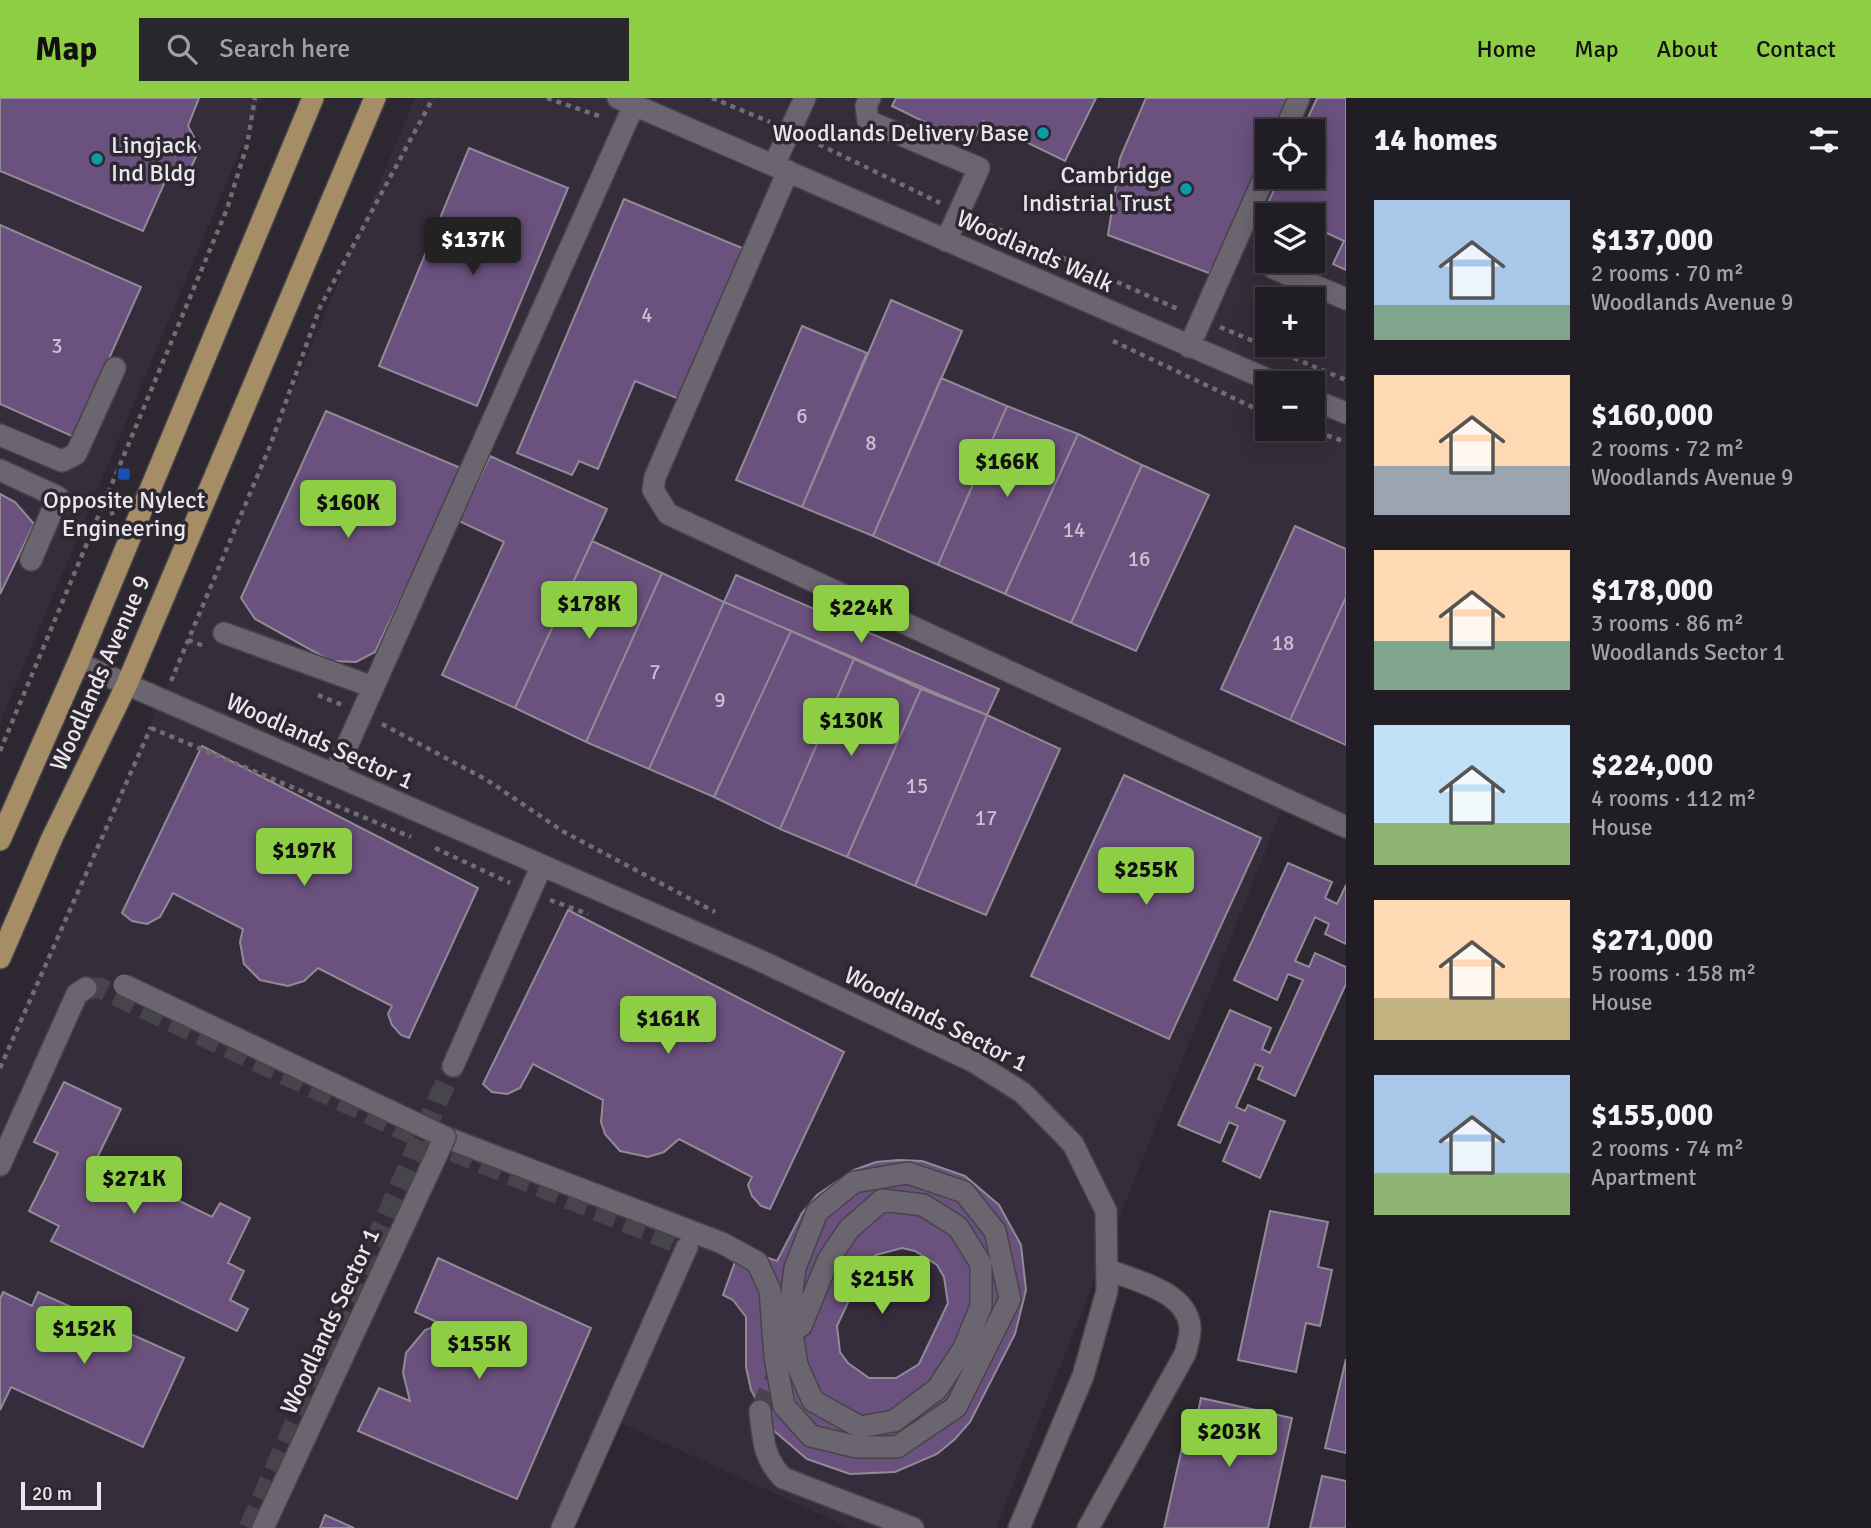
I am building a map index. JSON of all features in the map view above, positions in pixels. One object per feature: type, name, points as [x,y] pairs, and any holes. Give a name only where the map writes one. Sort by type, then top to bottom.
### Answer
[{"type":"main road","points":[[302,98],[304,120]]},
{"type":"main road","name":"Woodlands Avenue 9","points":[[0,840],[78,663],[313,98]]},
{"type":"main road","name":"Woodlands Avenue 9","points":[[0,958],[52,838],[127,684],[375,98]]},
{"type":"street","points":[[805,98],[790,130],[781,168],[655,477],[653,490],[662,508],[668,514],[1346,827]]},
{"type":"street","points":[[870,98],[866,106],[869,121],[979,167],[946,241]]},
{"type":"street","points":[[1290,119],[1299,98]]},
{"type":"street","points":[[334,775],[626,101]]},
{"type":"street","name":"Woodlands Walk","points":[[626,101],[1255,374]]},
{"type":"street","points":[[1189,347],[1259,189]]},
{"type":"street","points":[[1285,273],[1346,299]]},
{"type":"street","points":[[0,435],[62,461],[70,459],[76,454],[115,368]]},
{"type":"street","points":[[1325,404],[1346,413]]},
{"type":"street","points":[[0,471],[58,497],[31,560]]},
{"type":"street","points":[[219,642],[373,687]]},
{"type":"street","name":"Woodlands Sector 1","points":[[78,663],[774,967],[974,1062],[1023,1093],[1073,1144],[1106,1211],[1107,1291],[1083,1376],[1019,1528]]},
{"type":"street","points":[[453,1066],[541,867]]},
{"type":"street","points":[[124,985],[445,1137],[722,1243],[757,1262],[771,1290],[775,1357],[784,1406],[811,1436],[858,1447],[897,1447],[956,1407],[1010,1299],[995,1231],[964,1192],[908,1172],[854,1182],[817,1212],[795,1268],[789,1316],[797,1365],[813,1401],[860,1427],[894,1421],[937,1389],[964,1348],[981,1306],[981,1264],[958,1227],[923,1205],[882,1200],[849,1229],[828,1260],[801,1326]]},
{"type":"street","points":[[0,1166],[77,994],[86,988]]},
{"type":"street","name":"Woodlands Sector 1","points":[[263,1528],[445,1137]]},
{"type":"street","points":[[562,1528],[687,1247]]},
{"type":"street","points":[[1088,1528],[1185,1354],[1191,1328],[1185,1310],[1176,1298],[1107,1269]]},
{"type":"street","points":[[760,1411],[763,1446],[770,1464],[783,1478],[913,1528]]},
{"type":"path","points":[[0,751],[107,490],[227,209],[247,145],[255,98]]},
{"type":"path","points":[[0,1068],[151,728],[270,446],[320,307],[433,98]]},
{"type":"path","points":[[712,98],[790,130],[960,212],[1346,380]]},
{"type":"path","points":[[1325,435],[1346,442]]},
{"type":"path","points":[[188,640],[219,642]]},
{"type":"path","points":[[312,692],[361,713],[486,780],[564,832],[716,913]]},
{"type":"path","points":[[151,728],[422,842]]},
{"type":"path","points":[[434,847],[530,892],[592,916]]},
{"type":"shaded area","points":[[0,98],[262,98],[0,722]]},
{"type":"shaded area","points":[[415,98],[1346,98],[1346,830],[1284,804],[996,1528],[850,1528],[614,1420],[568,1528],[0,1528],[0,1063],[205,601]]},
{"type":"building","name":"Lingjack Ind Bldg","points":[[0,98],[199,98],[188,126],[200,148],[189,172],[179,179],[167,177],[143,231],[0,171]]},
{"type":"building","name":"Woodlands Delivery Base","points":[[896,98],[1096,98],[1065,161],[983,121],[971,145],[892,106]]},
{"type":"building","name":"Cambridge Indistrial Trust","points":[[1146,98],[1296,98],[1287,119],[1255,119],[1255,189],[1258,189],[1248,211],[1209,273],[1108,235],[1120,158]]},
{"type":"building","points":[[1317,98],[1346,98],[1346,270],[1333,264],[1344,241],[1325,232],[1325,203],[1268,203],[1274,189],[1325,189],[1325,119],[1307,119]]},
{"type":"building","points":[[469,148],[568,188],[477,406],[379,366]]},
{"type":"building","points":[[624,199],[747,250],[684,401],[635,381],[598,469],[579,461],[572,475],[517,453]]},
{"type":"building","points":[[0,225],[141,287],[74,437],[0,404]]},
{"type":"building","points":[[891,300],[962,331],[873,536],[802,507]]},
{"type":"building","points":[[802,326],[867,353],[802,507],[736,480]]},
{"type":"building","points":[[941,378],[1007,406],[938,565],[873,536]]},
{"type":"building","points":[[1007,406],[1078,434],[1005,594],[938,565]]},
{"type":"building","points":[[326,411],[463,469],[375,652],[356,662],[331,661],[255,619],[241,598]]},
{"type":"building","points":[[1078,434],[1142,465],[1071,623],[1005,594]]},
{"type":"building","points":[[490,456],[607,509],[515,708],[442,675],[504,542],[459,521]]},
{"type":"building","points":[[1142,465],[1209,495],[1136,651],[1071,623]]},
{"type":"building","points":[[0,494],[15,502],[34,524],[0,594]]},
{"type":"building","points":[[1295,526],[1346,549],[1346,597],[1290,720],[1221,689]]},
{"type":"building","points":[[592,541],[662,573],[586,742],[515,708]]},
{"type":"building","points":[[662,573],[724,602],[649,769],[586,742]]},
{"type":"building","points":[[736,575],[999,689],[987,715],[724,602]]},
{"type":"building","points":[[1346,597],[1346,745],[1290,720]]},
{"type":"building","points":[[724,602],[791,631],[714,797],[649,769]]},
{"type":"building","points":[[791,631],[854,659],[780,829],[714,797]]},
{"type":"building","points":[[854,659],[921,689],[847,857],[780,829]]},
{"type":"building","points":[[921,689],[987,715],[915,886],[847,857]]},
{"type":"building","points":[[987,715],[1060,749],[986,915],[915,886]]},
{"type":"building","points":[[202,746],[478,888],[409,1038],[401,1035],[392,1025],[388,1014],[392,1006],[318,968],[304,981],[288,986],[260,980],[244,964],[240,942],[243,929],[173,893],[160,917],[147,924],[132,921],[122,913]]},
{"type":"building","points":[[1124,775],[1261,838],[1169,1039],[1031,976]]},
{"type":"building","points":[[1288,863],[1332,882],[1325,898],[1337,904],[1346,885],[1346,944],[1325,934],[1329,924],[1315,917],[1295,961],[1309,967],[1315,953],[1346,967],[1346,984],[1295,1096],[1258,1079],[1263,1067],[1255,1064],[1236,1107],[1245,1111],[1248,1105],[1285,1121],[1260,1178],[1223,1161],[1238,1126],[1229,1122],[1220,1143],[1178,1125],[1230,1010],[1271,1028],[1262,1049],[1270,1053],[1303,980],[1288,974],[1277,1000],[1234,980]]},
{"type":"building","points":[[568,910],[844,1052],[770,1209],[761,1206],[752,1196],[748,1185],[752,1177],[679,1139],[664,1152],[648,1157],[620,1151],[605,1134],[601,1122],[603,1100],[533,1064],[520,1088],[507,1094],[492,1092],[483,1084]]},
{"type":"building","points":[[64,1082],[121,1109],[96,1160],[212,1217],[220,1203],[250,1218],[228,1263],[244,1271],[230,1300],[248,1309],[237,1331],[51,1241],[59,1226],[29,1211],[58,1153],[34,1142]]},
{"type":"building","points":[[922,1161],[965,1176],[999,1205],[1021,1245],[1026,1290],[1015,1334],[970,1422],[955,1439],[937,1454],[895,1472],[850,1474],[807,1459],[772,1429],[751,1390],[746,1367],[746,1317],[733,1300],[723,1295],[740,1248],[777,1261],[802,1213],[817,1195],[854,1170],[876,1162]],"holes":[[[902,1248],[915,1251],[937,1265],[944,1277],[948,1303],[919,1364],[896,1378],[869,1378],[848,1363],[840,1352],[837,1326],[866,1264],[876,1255]]]},
{"type":"building","points":[[1270,1211],[1328,1222],[1318,1267],[1332,1270],[1320,1326],[1306,1323],[1296,1372],[1238,1360]]},
{"type":"building","points":[[438,1258],[591,1328],[517,1499],[358,1431],[379,1388],[410,1401],[403,1373],[406,1353],[425,1330],[441,1324],[415,1312]]},
{"type":"building","points":[[3,1292],[32,1306],[38,1292],[184,1358],[143,1447],[11,1387],[0,1410],[0,1299]]},
{"type":"building","points":[[1346,1359],[1346,1453],[1325,1448]]},
{"type":"building","points":[[1201,1398],[1292,1418],[1268,1528],[1164,1528],[1184,1439],[1192,1441]]},
{"type":"building","points":[[1322,1476],[1346,1481],[1346,1528],[1310,1528]]},
{"type":"building","points":[[325,1515],[354,1528],[320,1528]]},
{"type":"tunnel","points":[[86,988],[100,988],[421,1138],[687,1247]]},
{"type":"tunnel","points":[[249,1528],[453,1066]]},
{"type":"tunnel","points":[[760,1411],[782,1365]]},
{"type":"place","name":"Woodlands Delivery Base","points":[[1043,133]]},
{"type":"place","name":"Lingjack Ind Bldg","points":[[97,159]]},
{"type":"place","name":"Cambridge Indistrial Trust","points":[[1186,189]]},
{"type":"place","name":"Opposite Nylect Engineering","points":[[124,474]]}]
